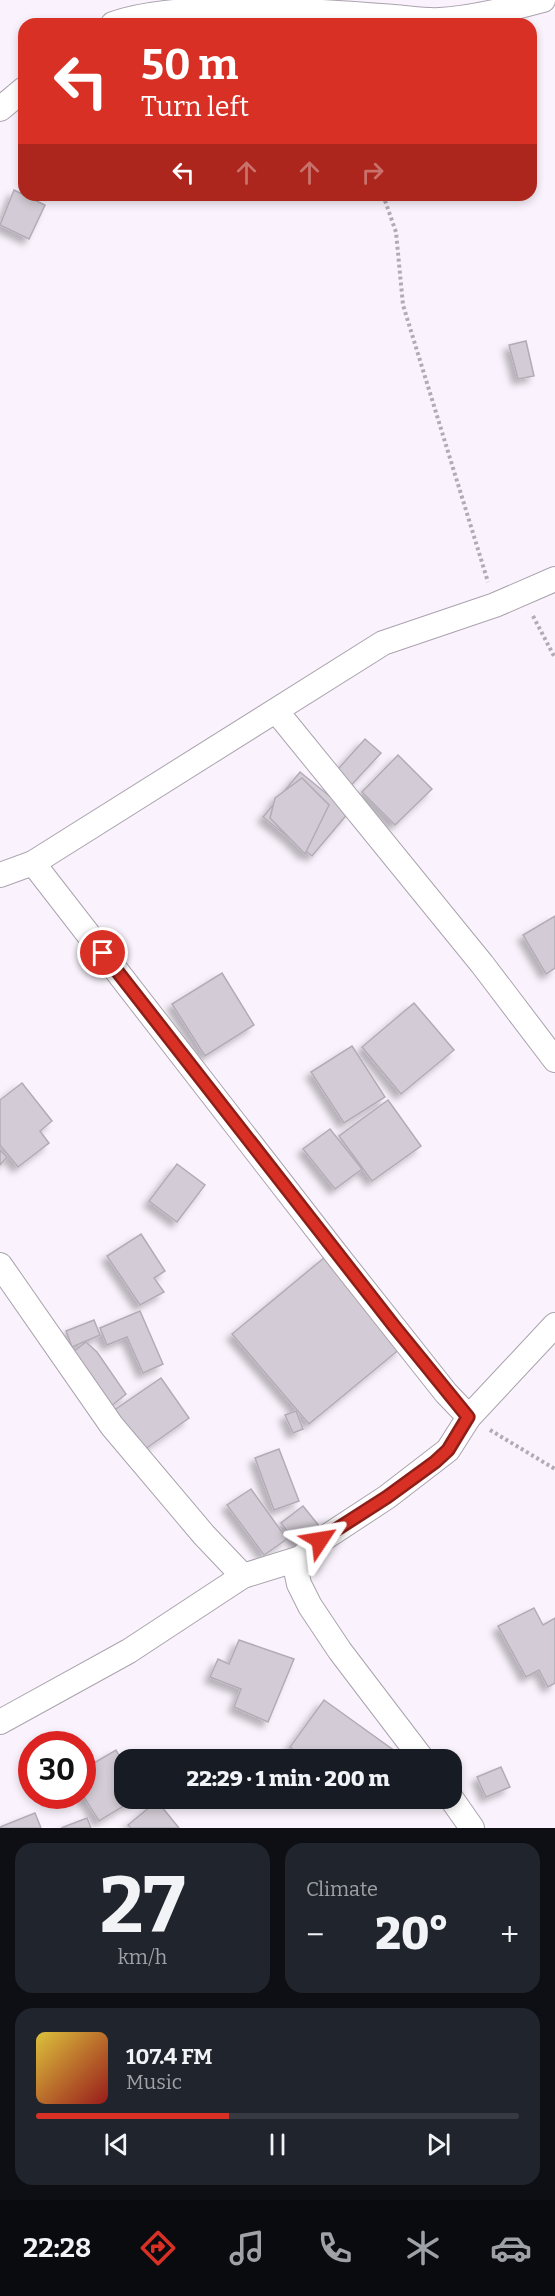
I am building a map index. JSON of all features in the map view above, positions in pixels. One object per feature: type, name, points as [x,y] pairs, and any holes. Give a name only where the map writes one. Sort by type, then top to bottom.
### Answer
[{"type":"street","points":[[452,18],[493,12],[543,0]]},
{"type":"street","points":[[124,18],[165,6],[216,2],[414,18]]},
{"type":"street","points":[[0,109],[18,94]]},
{"type":"street","points":[[0,875],[33,863],[277,712],[316,684],[383,643],[495,605],[555,579]]},
{"type":"street","points":[[277,712],[482,964],[555,1060]]},
{"type":"street","points":[[33,863],[348,1268],[468,1417]]},
{"type":"street","points":[[0,1265],[112,1426],[204,1535],[243,1576]]},
{"type":"street","points":[[415,1749],[340,1652],[310,1606],[299,1584],[296,1570],[301,1558],[320,1540],[387,1497],[448,1450],[468,1417],[555,1325]]},
{"type":"street","points":[[0,1722],[129,1651],[243,1576],[301,1558]]},
{"type":"street","points":[[459,1809],[472,1828]]},
{"type":"path","points":[[385,201],[397,238],[402,305],[495,605]]},
{"type":"path","points":[[520,594],[555,658]]},
{"type":"path","points":[[468,1417],[555,1469]]},
{"type":"building","points":[[14,190],[18,192],[18,201],[37,201],[45,205],[29,239],[0,225]]},
{"type":"building","points":[[526,341],[534,376],[518,379],[509,345]]},
{"type":"building","points":[[365,739],[381,753],[345,792],[330,778]]},
{"type":"building","points":[[398,755],[432,789],[395,825],[362,792]]},
{"type":"building","points":[[300,772],[349,812],[312,856],[263,817]]},
{"type":"building","points":[[302,778],[329,805],[305,854],[270,818],[275,798]]},
{"type":"building","points":[[555,916],[555,968],[546,974],[523,935]]},
{"type":"building","points":[[222,973],[254,1025],[205,1056],[172,1004]]},
{"type":"building","points":[[414,1003],[454,1050],[401,1094],[362,1047]]},
{"type":"building","points":[[352,1046],[385,1097],[344,1123],[311,1072]]},
{"type":"building","points":[[22,1083],[52,1121],[40,1131],[49,1143],[18,1167],[0,1145],[0,1100]]},
{"type":"building","points":[[388,1100],[421,1146],[372,1181],[339,1136]]},
{"type":"building","points":[[330,1129],[362,1169],[335,1189],[303,1149]]},
{"type":"building","points":[[0,1150],[7,1157],[0,1165]]},
{"type":"building","points":[[177,1164],[205,1185],[177,1222],[149,1201]]},
{"type":"building","points":[[141,1234],[165,1271],[154,1278],[164,1292],[140,1305],[107,1256]]},
{"type":"building","points":[[325,1257],[401,1348],[309,1424],[232,1334]]},
{"type":"building","points":[[140,1311],[163,1364],[143,1373],[127,1337],[107,1345],[100,1328]]},
{"type":"building","points":[[94,1320],[100,1335],[72,1347],[66,1331]]},
{"type":"building","points":[[86,1342],[97,1352],[126,1394],[110,1407],[69,1355]]},
{"type":"building","points":[[161,1378],[189,1418],[141,1452],[113,1411]]},
{"type":"building","points":[[296,1411],[303,1429],[293,1433],[285,1415]]},
{"type":"building","points":[[279,1449],[299,1501],[274,1510],[255,1458]]},
{"type":"building","points":[[251,1489],[287,1539],[264,1555],[227,1505]]},
{"type":"building","points":[[303,1506],[324,1532],[301,1549],[281,1523]]},
{"type":"building","points":[[534,1608],[543,1625],[555,1618],[555,1683],[548,1687],[539,1670],[526,1677],[498,1626]]},
{"type":"building","points":[[239,1640],[294,1659],[268,1722],[234,1707],[241,1689],[210,1677],[218,1659],[229,1664]]},
{"type":"building","points":[[324,1700],[392,1749],[293,1749],[290,1747]]},
{"type":"building","points":[[114,1751],[114,1809],[119,1809],[99,1821],[91,1809],[96,1809],[96,1762]]},
{"type":"building","points":[[501,1767],[510,1787],[486,1797],[477,1777]]},
{"type":"building","points":[[147,1809],[164,1809],[179,1828],[131,1828],[128,1825]]},
{"type":"building","points":[[35,1813],[41,1828],[0,1828],[0,1827]]},
{"type":"building","points":[[87,1818],[91,1828],[61,1828]]},
{"type":"route","points":[[103,953],[286,1186],[340,1259],[446,1393],[468,1417],[457,1438],[435,1462],[387,1497],[320,1540]]}]
